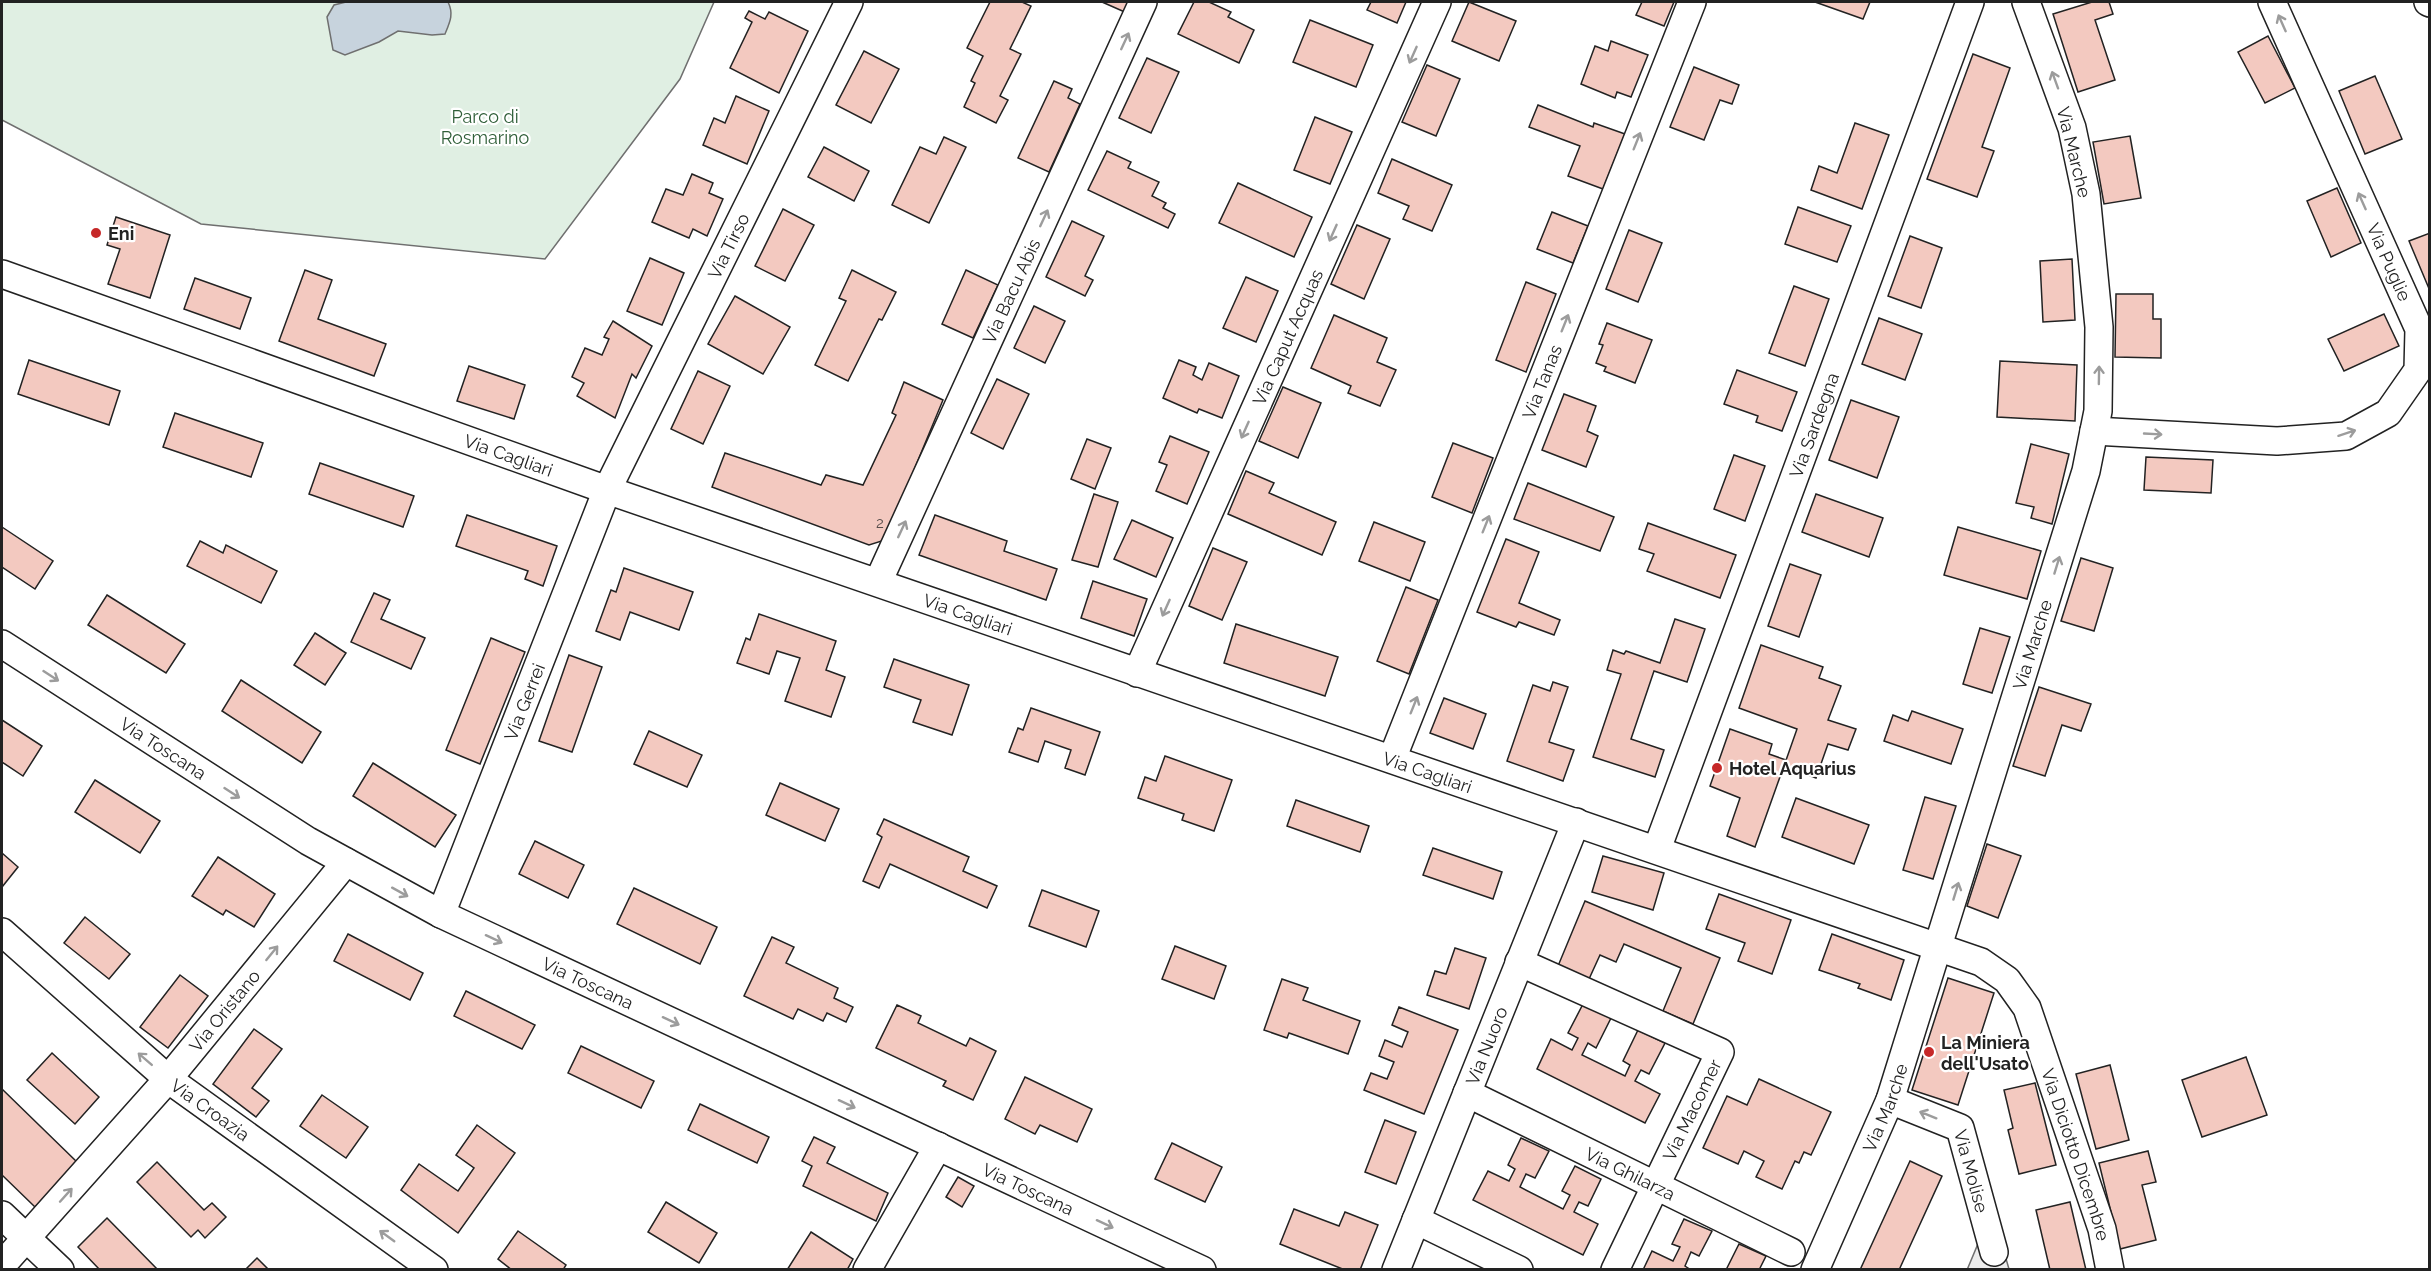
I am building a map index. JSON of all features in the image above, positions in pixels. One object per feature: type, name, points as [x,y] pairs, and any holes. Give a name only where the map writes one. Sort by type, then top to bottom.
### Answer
[{"type":"street","name":"Via Tirso","points":[[607,490],[849,2]]},
{"type":"street","name":"Via Bacu Abis","points":[[878,582],[1143,2]]},
{"type":"street","name":"Via Caput Acquas","points":[[1137,673],[1437,2]]},
{"type":"street","name":"Via Tanas","points":[[1392,759],[1692,2]]},
{"type":"street","name":"Via Sardegna","points":[[1657,849],[1970,2]]},
{"type":"street","name":"Via Marche","points":[[1815,1269],[1890,1100],[2086,471],[2098,411],[2099,327],[2086,194],[2072,128],[2026,2]]},
{"type":"street","name":"Via Puglie","points":[[2094,431],[2277,441],[2346,435],[2388,413],[2418,370],[2419,329],[2272,2]]},
{"type":"street","name":"Via Cagliari","points":[[2,274],[607,490],[1939,947]]},
{"type":"street","name":"Via Gerrei","points":[[441,914],[607,490]]},
{"type":"street","name":"Via Toscana","points":[[2,644],[288,828],[441,914],[1202,1269]]},
{"type":"street","name":"Via Nuoro","points":[[1396,1269],[1576,822]]},
{"type":"street","name":"Via Oristano","points":[[2,1265],[168,1079],[346,862]]},
{"type":"street","name":"Via Croazia","points":[[2,932],[168,1079],[434,1269]]},
{"type":"street","name":"Via Diciotto Dicembre","points":[[1939,947],[1981,962],[2007,980],[2027,1008],[2102,1229],[2110,1269]]},
{"type":"street","name":"Via Macomer","points":[[1520,962],[1720,1052],[1615,1269]]},
{"type":"street","name":"Via Ghilarza","points":[[1467,1093],[1791,1252]]},
{"type":"street","name":"Via Molise","points":[[1890,1100],[1959,1128],[1994,1252]]},
{"type":"street","points":[[867,1269],[938,1146]]},
{"type":"street","points":[[2,1215],[60,1269]]},
{"type":"street","points":[[1416,1220],[1519,1269]]},
{"type":"green space","name":"Parco di Rosmarino","points":[[2,2],[714,2],[680,79],[545,259],[201,224],[2,120]]},
{"type":"shaded area","points":[[346,2],[448,2],[451,18],[445,34],[432,35],[398,31],[379,42],[345,55],[333,50],[327,17],[334,5]]},
{"type":"shaded area","points":[[1980,1239],[2002,1245],[2009,1269],[1967,1270]]},
{"type":"building","points":[[990,2],[1022,2],[1031,6],[1010,49],[1021,54],[1000,96],[1008,100],[996,123],[964,107],[975,83],[971,81],[983,56],[967,48]]},
{"type":"building","points":[[1102,2],[1133,2],[1127,13]]},
{"type":"building","points":[[1194,2],[1209,2],[1231,12],[1228,17],[1254,30],[1239,63],[1178,34]]},
{"type":"building","points":[[1371,2],[1406,2],[1397,23],[1367,10]]},
{"type":"building","points":[[1469,2],[1516,21],[1499,61],[1452,41]]},
{"type":"building","points":[[1642,2],[1674,2],[1664,26],[1636,15]]},
{"type":"building","points":[[1815,2],[1870,2],[1863,19]]},
{"type":"building","points":[[2092,2],[2109,2],[2113,14],[2095,20],[2115,80],[2078,92],[2053,14]]},
{"type":"building","points":[[749,11],[765,19],[769,12],[808,31],[779,93],[730,68],[752,22],[745,18]]},
{"type":"building","points":[[1310,20],[1373,45],[1356,87],[1293,62]]},
{"type":"building","points":[[2268,36],[2295,88],[2265,103],[2238,52]]},
{"type":"building","points":[[1611,41],[1648,55],[1631,97],[1617,92],[1615,98],[1581,84],[1595,46],[1608,51]]},
{"type":"building","points":[[864,51],[899,69],[871,123],[836,105]]},
{"type":"building","points":[[1973,54],[2010,68],[1982,147],[1994,151],[1977,197],[1927,179]]},
{"type":"building","points":[[1147,58],[1179,72],[1151,133],[1119,118]]},
{"type":"building","points":[[1427,65],[1460,79],[1436,136],[1402,122]]},
{"type":"building","points":[[1694,67],[1739,85],[1732,104],[1720,100],[1704,140],[1670,127]]},
{"type":"building","points":[[2375,76],[2402,139],[2365,154],[2339,91]]},
{"type":"building","points":[[1054,81],[1072,89],[1068,98],[1080,104],[1049,172],[1018,158]]},
{"type":"building","points":[[736,96],[769,111],[747,164],[703,145],[714,118],[725,123]]},
{"type":"building","points":[[1538,105],[1593,127],[1594,123],[1625,134],[1603,189],[1568,176],[1580,146],[1529,127]]},
{"type":"building","points":[[1315,117],[1352,132],[1330,184],[1294,170]]},
{"type":"building","points":[[1855,123],[1889,135],[1862,209],[1811,190],[1819,166],[1837,173]]},
{"type":"building","points":[[2130,136],[2141,198],[2104,204],[2093,142]]},
{"type":"building","points":[[944,137],[966,147],[929,223],[892,205],[920,147],[936,154]]},
{"type":"building","points":[[824,147],[869,171],[854,201],[808,177]]},
{"type":"building","points":[[1107,151],[1131,162],[1128,168],[1159,182],[1152,196],[1166,203],[1163,208],[1175,214],[1168,228],[1088,190]]},
{"type":"building","points":[[1392,159],[1452,185],[1432,231],[1403,219],[1409,206],[1378,193]]},
{"type":"building","points":[[692,174],[713,183],[709,193],[723,199],[707,236],[693,229],[689,238],[652,222],[666,189],[683,195]]},
{"type":"building","points":[[1238,183],[1312,217],[1294,257],[1219,223]]},
{"type":"building","points":[[2337,188],[2361,243],[2331,257],[2307,201]]},
{"type":"building","points":[[1798,207],[1851,226],[1837,262],[1785,244]]},
{"type":"building","points":[[783,209],[814,225],[785,281],[755,266]]},
{"type":"building","points":[[1552,212],[1588,226],[1573,263],[1537,249]]},
{"type":"building","points":[[116,217],[170,235],[150,298],[108,284],[120,249],[107,245]]},
{"type":"building","points":[[1072,221],[1104,236],[1085,276],[1093,280],[1085,296],[1046,277]]},
{"type":"building","points":[[1357,225],[1390,239],[1364,299],[1331,284]]},
{"type":"building","points":[[1629,230],[1662,243],[1638,302],[1606,289]]},
{"type":"building","points":[[2430,233],[2430,291],[2409,241]]},
{"type":"building","points":[[1910,236],[1942,248],[1921,308],[1888,296]]},
{"type":"building","points":[[650,258],[684,273],[662,325],[627,311]]},
{"type":"building","points":[[2072,259],[2075,320],[2043,322],[2040,261]]},
{"type":"building","points":[[305,270],[332,280],[318,319],[386,344],[374,376],[279,341]]},
{"type":"building","points":[[852,270],[896,292],[882,320],[879,319],[848,381],[815,365],[846,301],[839,298]]},
{"type":"building","points":[[966,270],[998,285],[973,338],[942,324]]},
{"type":"building","points":[[1246,277],[1278,291],[1256,342],[1223,328]]},
{"type":"building","points":[[195,278],[251,298],[240,329],[184,309]]},
{"type":"building","points":[[1526,282],[1556,294],[1526,372],[1496,360]]},
{"type":"building","points":[[1794,286],[1829,299],[1805,366],[1769,353]]},
{"type":"building","points":[[2116,294],[2153,294],[2153,319],[2161,319],[2161,358],[2115,357]]},
{"type":"building","points":[[735,296],[790,327],[763,374],[708,344]]},
{"type":"building","points":[[1034,306],[1065,321],[1045,363],[1014,348]]},
{"type":"building","points":[[2384,314],[2399,346],[2344,371],[2328,339]]},
{"type":"building","points":[[1334,315],[1387,338],[1377,362],[1396,370],[1380,406],[1348,393],[1351,386],[1311,368]]},
{"type":"building","points":[[1879,318],[1922,334],[1905,380],[1862,364]]},
{"type":"building","points":[[613,321],[652,346],[636,378],[632,374],[615,418],[577,396],[584,383],[572,377],[585,348],[602,355],[609,339],[604,337]]},
{"type":"building","points":[[1607,323],[1652,340],[1635,383],[1604,371],[1606,367],[1596,363],[1603,345],[1599,344]]},
{"type":"building","points":[[29,360],[120,391],[109,425],[18,394]]},
{"type":"building","points":[[1179,360],[1196,367],[1193,375],[1202,380],[1209,363],[1239,376],[1222,418],[1199,409],[1197,413],[1163,398]]},
{"type":"building","points":[[2000,361],[2077,365],[2075,421],[1997,417]]},
{"type":"building","points":[[469,366],[525,385],[514,419],[457,401]]},
{"type":"building","points":[[1737,370],[1797,392],[1782,431],[1756,422],[1758,416],[1724,404]]},
{"type":"building","points":[[698,371],[730,386],[703,444],[671,429]]},
{"type":"building","points":[[997,379],[1029,394],[1003,449],[971,433]]},
{"type":"building","points":[[904,382],[943,400],[885,540],[869,545],[712,487],[725,453],[821,485],[826,475],[863,485],[896,415],[892,413]]},
{"type":"building","points":[[1283,387],[1321,403],[1298,458],[1259,441]]},
{"type":"building","points":[[1564,394],[1596,406],[1587,431],[1598,436],[1586,467],[1542,450]]},
{"type":"building","points":[[1851,400],[1899,417],[1877,478],[1829,460]]},
{"type":"building","points":[[175,413],[263,443],[251,477],[163,447]]},
{"type":"building","points":[[1170,436],[1209,452],[1187,504],[1156,491],[1167,465],[1159,462]]},
{"type":"building","points":[[1087,439],[1111,448],[1095,489],[1071,479]]},
{"type":"building","points":[[1453,443],[1493,458],[1472,513],[1432,497]]},
{"type":"building","points":[[2031,444],[2069,454],[2052,524],[2031,518],[2034,507],[2016,503]]},
{"type":"building","points":[[1734,455],[1765,466],[1745,521],[1714,509]]},
{"type":"building","points":[[2146,457],[2213,460],[2211,493],[2144,490]]},
{"type":"building","points":[[320,463],[414,496],[403,527],[309,494]]},
{"type":"building","points":[[1246,471],[1274,483],[1269,493],[1336,522],[1322,555],[1228,514]]},
{"type":"building","points":[[1528,483],[1614,517],[1600,551],[1514,519]]},
{"type":"building","points":[[1094,494],[1118,502],[1098,567],[1072,560]]},
{"type":"building","points":[[1816,494],[1883,518],[1869,557],[1802,532]]},
{"type":"building","points":[[467,515],[557,546],[543,586],[525,579],[528,571],[456,546]]},
{"type":"building","points":[[935,515],[1007,541],[1004,551],[1057,569],[1046,600],[919,555]]},
{"type":"building","points":[[1132,520],[1173,538],[1156,577],[1114,559]]},
{"type":"building","points":[[1374,522],[1425,542],[1410,581],[1359,561]]},
{"type":"building","points":[[1648,523],[1736,555],[1720,598],[1647,571],[1654,554],[1639,549]]},
{"type":"building","points":[[2,527],[53,561],[35,589],[2,567]]},
{"type":"building","points":[[1958,527],[2041,551],[2027,599],[1944,575]]},
{"type":"building","points":[[1506,539],[1539,552],[1519,603],[1560,620],[1554,635],[1519,622],[1516,627],[1477,612]]},
{"type":"building","points":[[200,541],[223,553],[226,545],[277,571],[261,603],[187,566]]},
{"type":"building","points":[[1213,548],[1247,562],[1222,620],[1189,606]]},
{"type":"building","points":[[2081,558],[2113,568],[2094,631],[2061,621]]},
{"type":"building","points":[[1790,564],[1821,575],[1799,637],[1768,626]]},
{"type":"building","points":[[624,568],[693,592],[679,630],[630,612],[620,640],[596,631],[611,590],[616,592]]},
{"type":"building","points":[[1093,581],[1147,599],[1134,636],[1081,618]]},
{"type":"building","points":[[1406,587],[1438,600],[1409,674],[1377,661]]},
{"type":"building","points":[[374,593],[390,600],[381,619],[425,638],[411,669],[351,642]]},
{"type":"building","points":[[107,595],[185,644],[166,673],[88,625]]},
{"type":"building","points":[[759,614],[836,641],[826,670],[845,677],[831,717],[785,701],[800,658],[777,651],[769,674],[737,663],[746,638],[750,640]]},
{"type":"building","points":[[1675,619],[1705,629],[1687,682],[1654,671],[1631,739],[1664,750],[1655,777],[1593,757],[1621,674],[1607,670],[1613,650],[1624,654],[1626,651],[1660,663]]},
{"type":"building","points":[[1236,624],[1338,657],[1325,696],[1224,663]]},
{"type":"building","points":[[1980,628],[2010,637],[1992,693],[1963,684]]},
{"type":"building","points":[[315,633],[346,653],[325,685],[294,665]]},
{"type":"building","points":[[491,638],[525,652],[480,764],[446,750]]},
{"type":"building","points":[[1761,645],[1823,667],[1819,678],[1841,686],[1828,720],[1856,729],[1848,750],[1828,744],[1816,778],[1784,766],[1797,729],[1739,708]]},
{"type":"building","points":[[569,655],[602,667],[572,752],[539,741]]},
{"type":"building","points":[[894,659],[969,685],[952,735],[913,722],[921,700],[884,687]]},
{"type":"building","points":[[241,680],[321,732],[302,763],[222,711]]},
{"type":"building","points":[[1553,682],[1568,687],[1549,742],[1574,750],[1563,781],[1507,761],[1533,685],[1550,691]]},
{"type":"building","points":[[2039,687],[2091,704],[2081,731],[2062,725],[2045,776],[2013,766]]},
{"type":"building","points":[[1444,698],[1486,714],[1473,749],[1430,733]]},
{"type":"building","points":[[1031,708],[1100,732],[1085,775],[1065,768],[1071,750],[1045,741],[1038,762],[1009,752],[1018,728],[1023,730]]},
{"type":"building","points":[[1912,711],[1963,729],[1951,764],[1884,741],[1893,715],[1908,721]]},
{"type":"building","points":[[2,720],[42,746],[23,776],[2,762]]},
{"type":"building","points":[[1730,729],[1772,744],[1769,754],[1786,760],[1755,847],[1727,836],[1740,798],[1710,786]]},
{"type":"building","points":[[649,731],[702,755],[687,787],[634,764]]},
{"type":"building","points":[[1165,756],[1232,780],[1214,831],[1182,820],[1184,814],[1138,798],[1145,777],[1156,781]]},
{"type":"building","points":[[373,763],[456,815],[435,847],[353,796]]},
{"type":"building","points":[[95,780],[160,821],[140,853],[75,812]]},
{"type":"building","points":[[780,783],[839,809],[825,841],[766,815]]},
{"type":"building","points":[[1925,797],[1956,806],[1933,879],[1903,870]]},
{"type":"building","points":[[1796,798],[1869,825],[1854,864],[1782,837]]},
{"type":"building","points":[[1296,800],[1369,826],[1360,852],[1287,826]]},
{"type":"building","points":[[884,819],[969,857],[963,871],[997,886],[987,908],[890,864],[879,888],[863,881],[882,837],[877,834]]},
{"type":"building","points":[[535,841],[584,865],[568,898],[519,874]]},
{"type":"building","points":[[1987,844],[2021,856],[1998,918],[1967,906]]},
{"type":"building","points":[[1433,848],[1502,872],[1493,899],[1423,875]]},
{"type":"building","points":[[2,853],[18,867],[2,887]]},
{"type":"building","points":[[1603,856],[1664,873],[1653,910],[1592,892]]},
{"type":"building","points":[[218,857],[275,894],[254,927],[226,910],[223,915],[192,896]]},
{"type":"building","points":[[634,888],[717,927],[700,964],[617,924]]},
{"type":"building","points":[[1042,890],[1099,911],[1086,947],[1029,926]]},
{"type":"building","points":[[1719,894],[1791,920],[1772,974],[1738,961],[1745,943],[1706,929]]},
{"type":"building","points":[[1585,901],[1720,958],[1693,1024],[1663,1011],[1681,968],[1624,944],[1616,962],[1600,955],[1589,979],[1558,966]]},
{"type":"building","points":[[85,917],[130,954],[109,979],[64,943]]},
{"type":"building","points":[[348,934],[423,973],[410,1000],[334,961]]},
{"type":"building","points":[[1832,934],[1904,960],[1891,1000],[1858,988],[1860,984],[1819,970]]},
{"type":"building","points":[[772,937],[794,947],[786,963],[838,988],[834,998],[853,1007],[846,1022],[827,1013],[823,1021],[798,1009],[793,1019],[744,996]]},
{"type":"building","points":[[1175,946],[1226,966],[1214,999],[1162,979]]},
{"type":"building","points":[[1455,948],[1486,958],[1469,1009],[1427,995],[1435,971],[1446,974]]},
{"type":"building","points":[[180,975],[208,996],[168,1048],[140,1027]]},
{"type":"building","points":[[1948,978],[1994,993],[1958,1105],[1912,1090]]},
{"type":"building","points":[[1282,979],[1308,988],[1303,1000],[1360,1021],[1348,1054],[1289,1033],[1287,1038],[1264,1030]]},
{"type":"building","points":[[466,991],[535,1025],[522,1049],[454,1016]]},
{"type":"building","points":[[1583,1004],[1611,1018],[1596,1048],[1588,1043],[1582,1055],[1625,1076],[1630,1065],[1623,1061],[1638,1030],[1665,1043],[1649,1074],[1641,1070],[1635,1081],[1660,1094],[1645,1123],[1537,1069],[1551,1039],[1572,1050],[1578,1038],[1568,1033]]},
{"type":"building","points":[[897,1005],[921,1016],[918,1023],[966,1046],[970,1038],[996,1051],[973,1100],[943,1086],[946,1081],[876,1048]]},
{"type":"building","points":[[1399,1007],[1458,1030],[1424,1114],[1364,1090],[1371,1073],[1387,1079],[1394,1062],[1379,1056],[1385,1040],[1402,1047],[1408,1032],[1392,1025]]},
{"type":"building","points":[[254,1029],[282,1049],[252,1088],[269,1101],[256,1117],[213,1084]]},
{"type":"building","points":[[581,1046],[654,1081],[641,1108],[568,1073]]},
{"type":"building","points":[[52,1053],[99,1097],[75,1124],[27,1080]]},
{"type":"building","points":[[2246,1057],[2267,1115],[2202,1137],[2182,1080]]},
{"type":"building","points":[[2110,1065],[2129,1140],[2096,1149],[2076,1074]]},
{"type":"building","points":[[1025,1077],[1092,1109],[1077,1142],[1040,1125],[1035,1134],[1005,1119]]},
{"type":"building","points":[[1759,1079],[1831,1112],[1811,1155],[1804,1152],[1799,1163],[1795,1161],[1782,1189],[1756,1177],[1764,1161],[1744,1151],[1738,1164],[1703,1148],[1727,1096],[1747,1105]]},
{"type":"building","points":[[2035,1083],[2056,1165],[2019,1174],[2008,1130],[2013,1128],[2004,1090]]},
{"type":"building","points":[[2,1089],[78,1163],[35,1207],[2,1175]]},
{"type":"building","points":[[322,1095],[368,1127],[346,1158],[300,1126]]},
{"type":"building","points":[[700,1104],[769,1137],[757,1163],[688,1130]]},
{"type":"building","points":[[1385,1120],[1416,1132],[1396,1184],[1365,1172]]},
{"type":"building","points":[[477,1125],[515,1153],[458,1233],[401,1190],[419,1164],[458,1191],[474,1168],[456,1155]]},
{"type":"building","points":[[814,1137],[835,1147],[827,1163],[888,1193],[876,1221],[803,1186],[812,1166],[802,1161]]},
{"type":"building","points":[[1521,1138],[1549,1151],[1535,1178],[1526,1174],[1520,1187],[1563,1209],[1570,1195],[1562,1191],[1575,1166],[1601,1179],[1588,1206],[1579,1202],[1574,1212],[1598,1224],[1583,1255],[1473,1200],[1488,1171],[1509,1181],[1515,1169],[1508,1165]]},
{"type":"building","points":[[1172,1143],[1222,1167],[1205,1202],[1155,1179]]},
{"type":"building","points":[[2148,1151],[2156,1182],[2142,1185],[2156,1240],[2120,1249],[2099,1163]]},
{"type":"building","points":[[1910,1161],[1942,1176],[1899,1270],[1860,1270]]},
{"type":"building","points":[[157,1162],[204,1210],[212,1203],[226,1217],[205,1238],[198,1230],[191,1237],[137,1182]]},
{"type":"building","points":[[958,1177],[974,1186],[962,1207],[946,1197]]},
{"type":"building","points":[[666,1202],[717,1233],[699,1263],[648,1232]]},
{"type":"building","points":[[2070,1202],[2086,1270],[2050,1270],[2036,1210]]},
{"type":"building","points":[[1294,1209],[1339,1226],[1345,1212],[1378,1225],[1360,1270],[1345,1270],[1280,1244]]},
{"type":"building","points":[[107,1218],[158,1270],[100,1270],[78,1247]]},
{"type":"building","points":[[1684,1219],[1712,1231],[1699,1256],[1691,1252],[1685,1266],[1691,1270],[1643,1270],[1652,1251],[1673,1261],[1680,1247],[1672,1244]]},
{"type":"building","points":[[518,1231],[566,1265],[563,1270],[512,1270],[498,1259]]},
{"type":"building","points":[[811,1232],[853,1259],[847,1270],[787,1270]]},
{"type":"building","points":[[1739,1244],[1766,1256],[1759,1270],[1726,1270]]},
{"type":"building","points":[[257,1258],[269,1270],[245,1270]]},
{"type":"place","name":"Eni","points":[[96,233]]},
{"type":"place","name":"Hotel Aquarius","points":[[1717,768]]},
{"type":"place","name":"La Miniera dell'Usato","points":[[1929,1052]]}]
